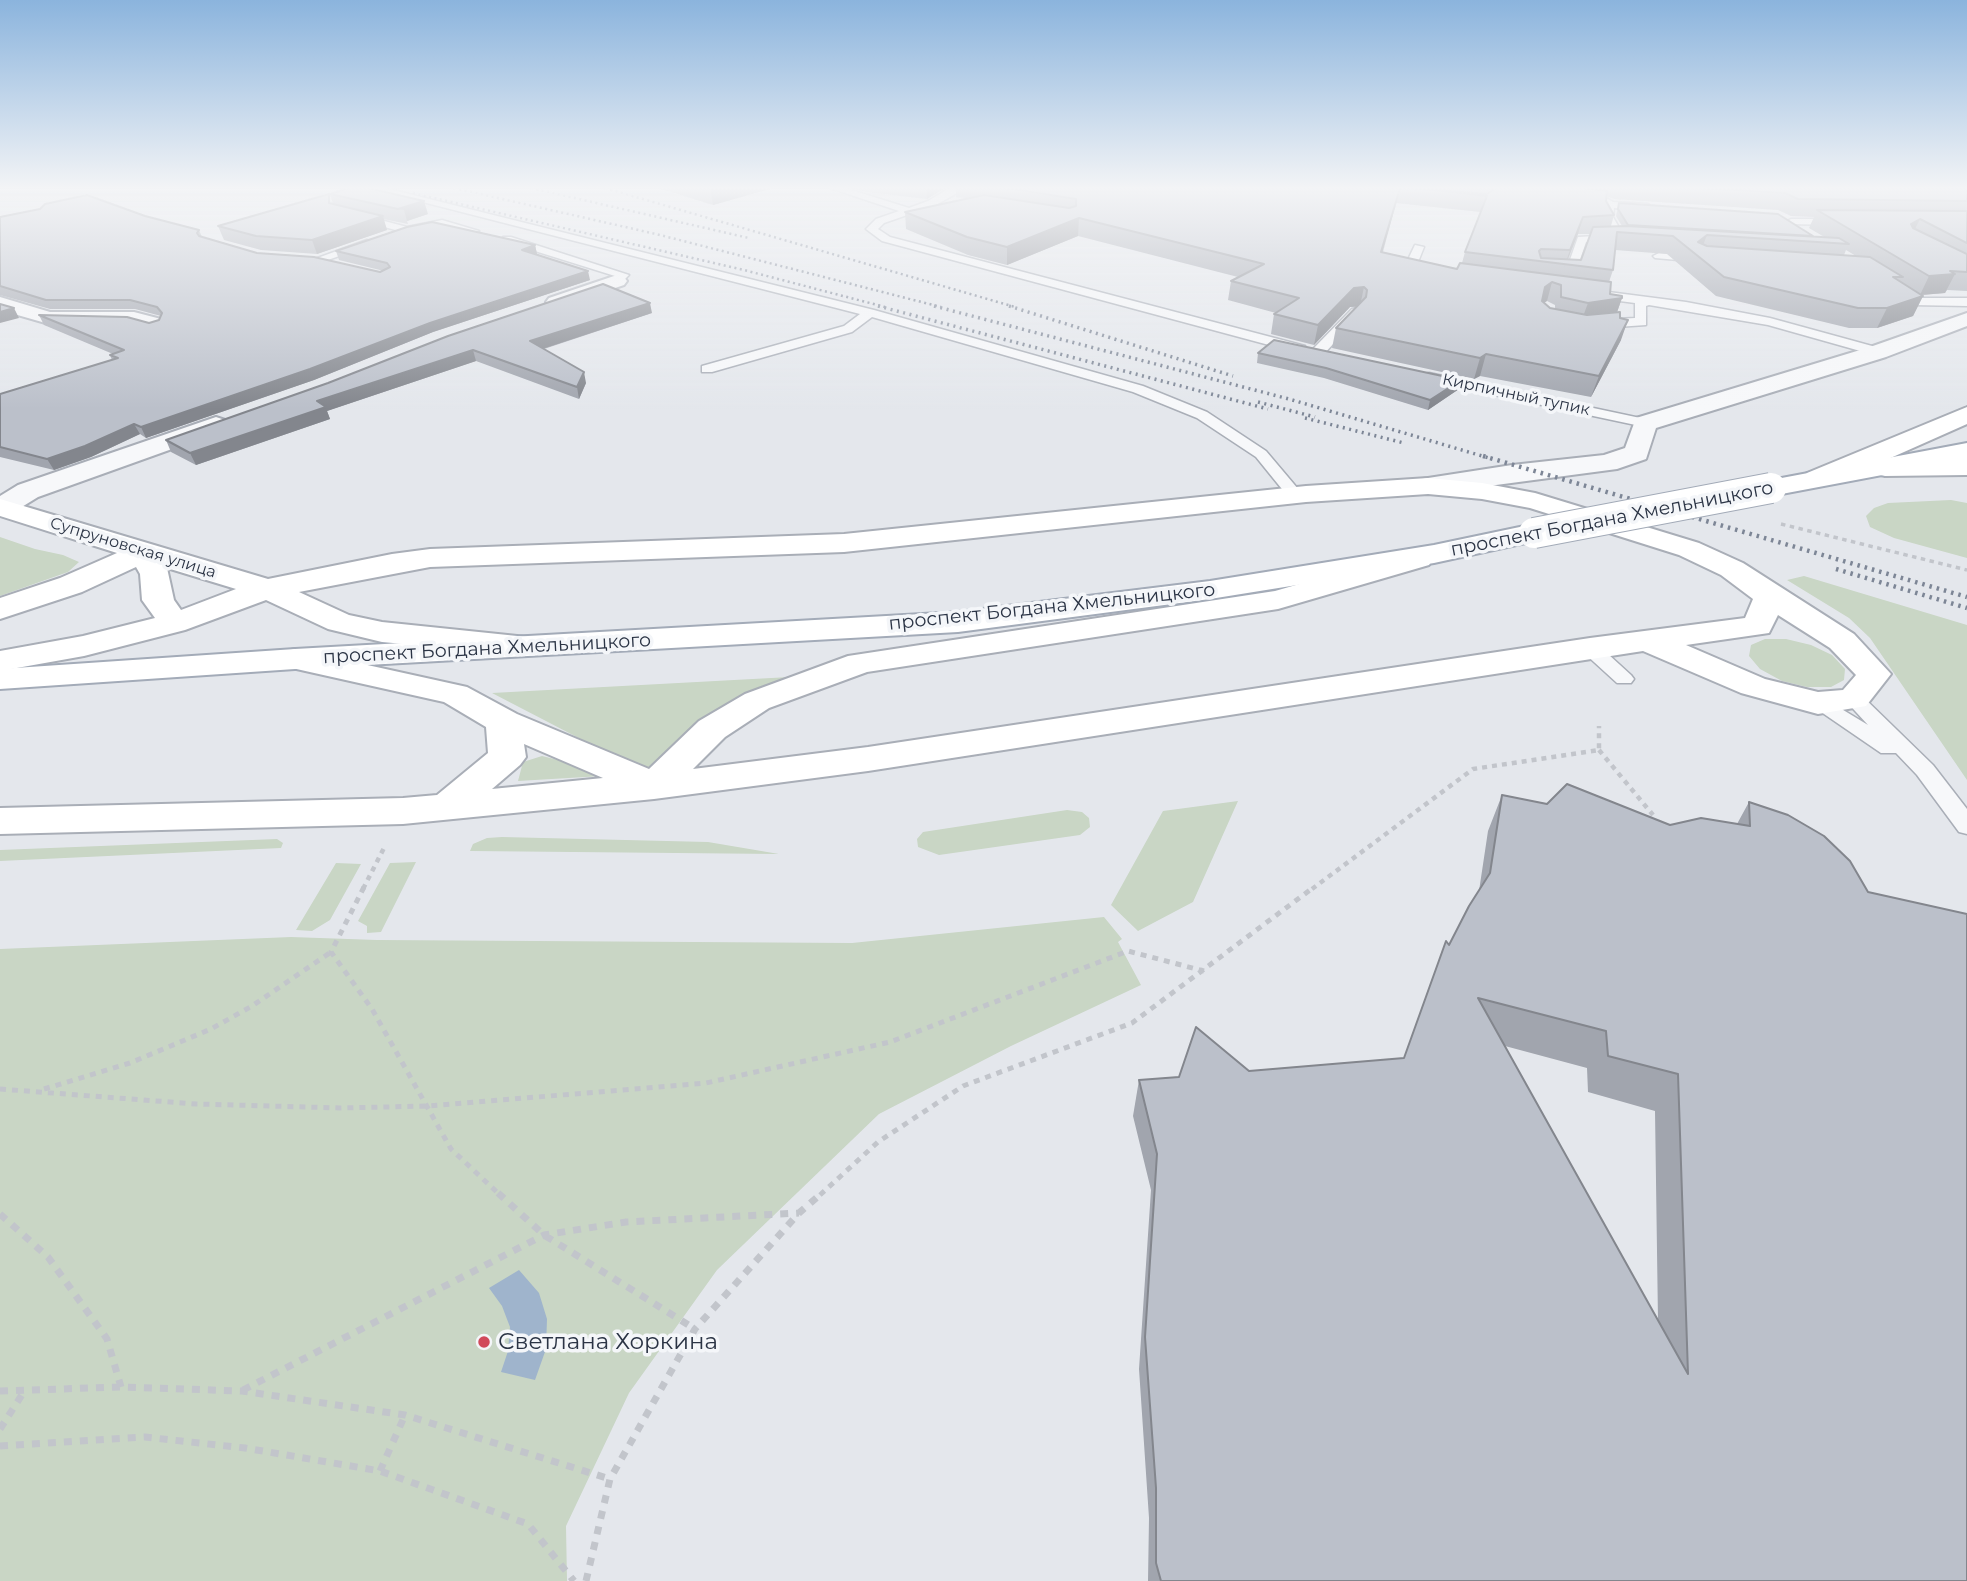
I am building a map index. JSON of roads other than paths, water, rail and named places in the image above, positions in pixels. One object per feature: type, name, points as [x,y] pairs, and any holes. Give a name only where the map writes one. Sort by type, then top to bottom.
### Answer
[{"type":"street","points":[[529,310],[617,281]]},
{"type":"street","points":[[0,303],[49,318],[134,318],[153,324]]},
{"type":"street","points":[[0,661],[84,646],[174,623],[267,589],[442,558],[844,543],[1296,496],[1429,486],[1512,473],[1608,463],[1637,453],[1645,423],[1878,352],[1967,319]]},
{"type":"street","points":[[1817,479],[1941,428],[1967,414]]},
{"type":"street","points":[[1,503],[238,417]]},
{"type":"street","name":"проспект Богдана Хмельницкого","points":[[0,679],[295,659],[958,622],[1210,590],[1434,554],[1967,451]]},
{"type":"street","points":[[1885,468],[1967,467]]},
{"type":"street","points":[[1429,486],[1482,491],[1535,501],[1689,550],[1732,569],[1842,641],[1874,674],[1854,699],[1818,702],[1753,686],[1648,641]]},
{"type":"street","name":"Супруновская улица","points":[[1,503],[142,552],[267,589],[339,622],[382,632],[541,647]]},
{"type":"street","points":[[0,609],[71,585],[142,552],[155,574],[158,600],[174,623]]},
{"type":"street","points":[[654,786],[712,729],[757,701],[860,663],[1278,600],[1434,554]]},
{"type":"street","points":[[339,622],[324,602],[331,590],[344,578],[363,570]]},
{"type":"street","points":[[0,821],[403,811],[654,786],[868,760],[1590,648],[1758,626],[1770,596]]},
{"type":"street","points":[[295,659],[455,694],[504,722],[654,786]]},
{"type":"street","points":[[447,807],[507,757],[504,722]]},
{"type":"lane","points":[[326,262],[344,266]]},
{"type":"lane","points":[[580,262],[623,275],[617,281]]},
{"type":"lane","points":[[666,262],[870,313],[1138,389],[1202,415],[1261,454],[1296,496]]},
{"type":"lane","points":[[973,262],[1324,354],[1356,312]]},
{"type":"lane","points":[[1413,262],[1409,270],[1436,273]]},
{"type":"lane","points":[[1546,272],[1570,275],[1574,262]]},
{"type":"lane","points":[[1886,283],[1916,302],[1967,302]]},
{"type":"lane","points":[[1582,292],[1770,322],[1878,352]]},
{"type":"lane","points":[[1581,329],[1642,322],[1640,304],[1648,301]]},
{"type":"lane","points":[[707,369],[848,329],[870,313]]},
{"type":"lane","name":"Кирпичный тупик","points":[[1413,373],[1645,423]]},
{"type":"lane","points":[[1590,648],[1624,679]]},
{"type":"lane","points":[[1854,699],[1925,770],[1967,826]]},
{"type":"lane","points":[[1818,702],[1925,770]]},
{"type":"water","points":[[519,1270],[539,1293],[547,1319],[546,1349],[535,1380],[501,1372],[508,1351],[510,1327],[502,1306],[489,1288]]},
{"type":"railway","points":[[709,262],[885,307]]},
{"type":"railway","points":[[764,262],[941,307]]},
{"type":"railway","points":[[859,262],[1015,307]]},
{"type":"railway","points":[[878,306],[1268,409]]},
{"type":"railway","points":[[934,306],[1289,399],[1489,458]]},
{"type":"railway","points":[[1009,306],[1233,376]]},
{"type":"railway","points":[[1258,402],[1315,417]]},
{"type":"railway","points":[[1305,418],[1404,443]]},
{"type":"railway","points":[[1483,456],[1967,597]]},
{"type":"railway","points":[[1836,569],[1967,608]]},
{"type":"place","name":"Светлана Хоркина","points":[[484,1342]]}]
